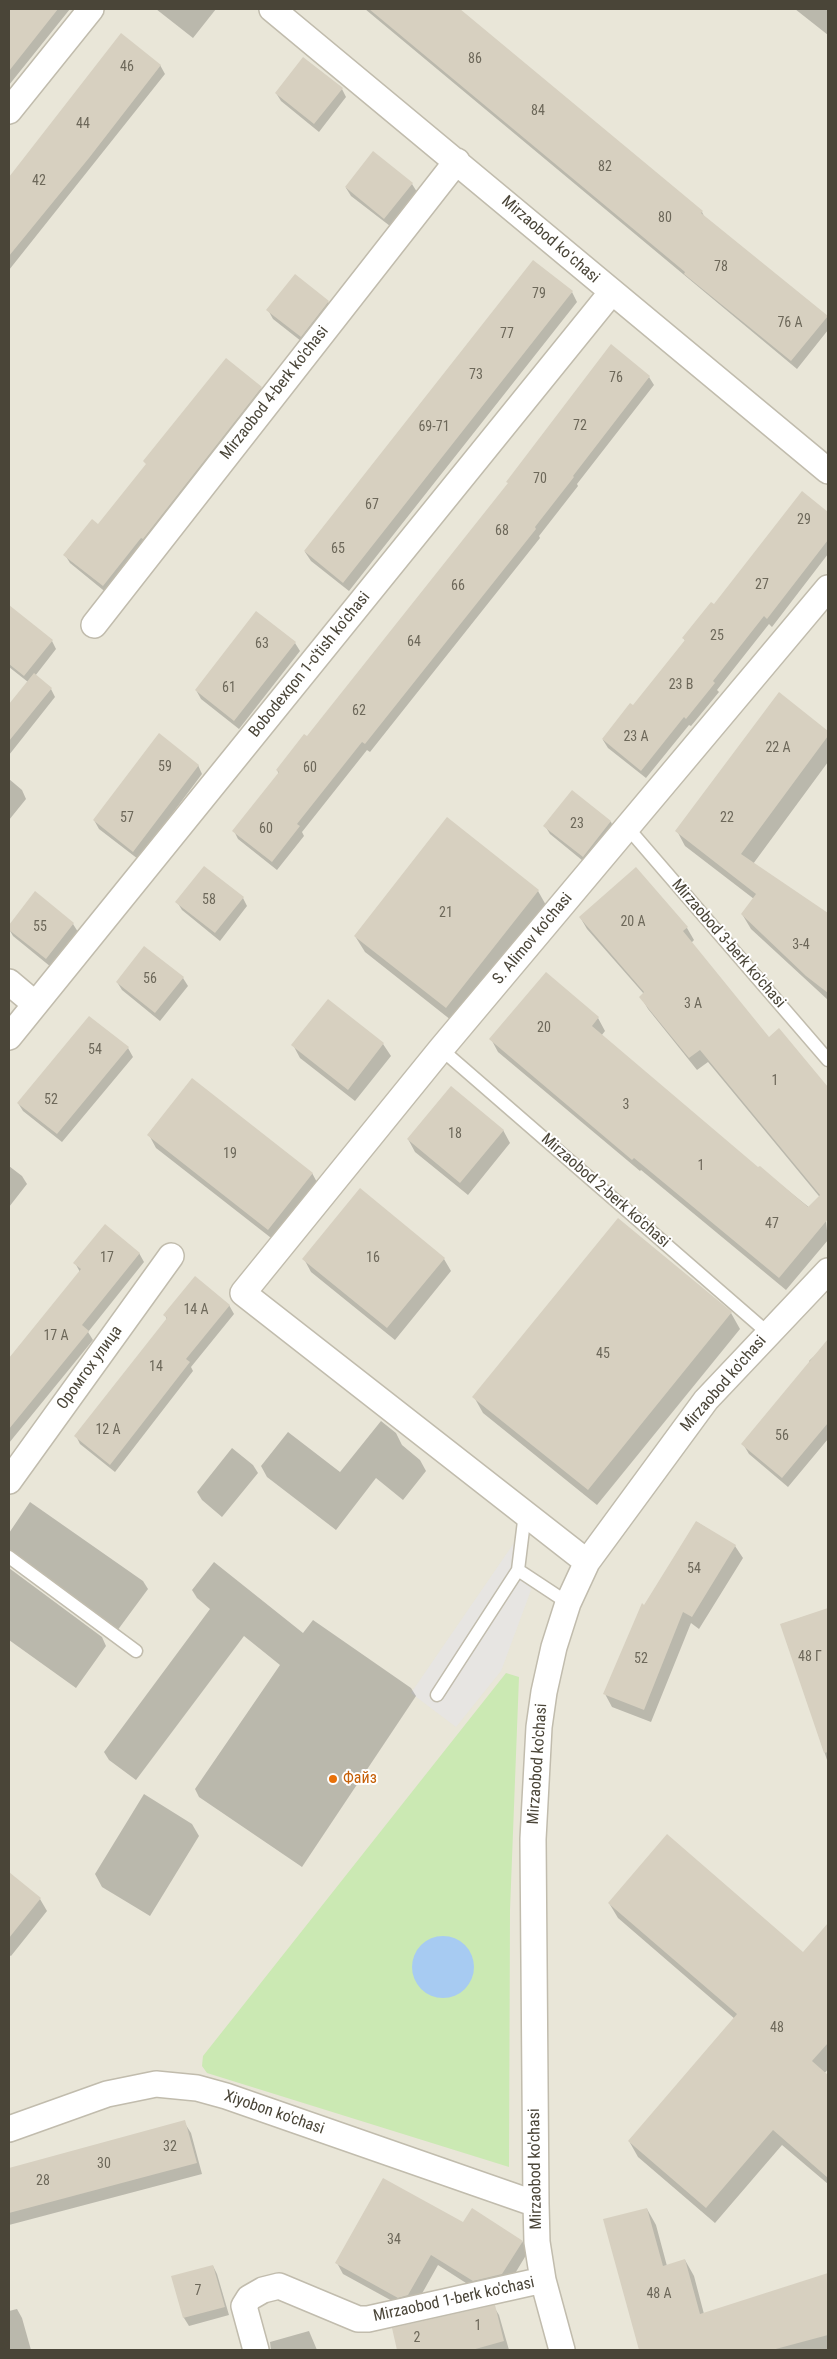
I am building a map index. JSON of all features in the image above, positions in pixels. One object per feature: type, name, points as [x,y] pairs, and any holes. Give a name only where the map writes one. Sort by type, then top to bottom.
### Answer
[{"type":"street","points":[[9,111],[91,9]]},
{"type":"street","name":"Mirzaobod koʻchasi","points":[[272,9],[457,161],[611,293],[828,471]]},
{"type":"street","name":"Mirzaobod 4-berk ko'chasi","points":[[94,624],[457,161]]},
{"type":"street","name":"Bobodexqon 1-o'tish ko'chasi","points":[[9,1037],[611,293]]},
{"type":"street","name":"S. Alimov ko'chasi","points":[[525,1513],[243,1293],[441,1049],[828,588]]},
{"type":"street","points":[[9,982],[35,1004]]},
{"type":"street","name":"Оромгох улица","points":[[9,1481],[171,1256]]},
{"type":"street","name":"Mirzaobod ko'chasi","points":[[562,2350],[543,2280],[536,2204],[533,1839],[536,1763],[544,1692],[554,1647],[568,1603],[587,1562],[706,1400],[828,1271]]},
{"type":"street","points":[[525,1513],[587,1562]]},
{"type":"street","name":"Xiyobon ko'chasi","points":[[9,2129],[107,2094],[156,2084],[197,2088],[226,2096],[536,2204]]},
{"type":"street","name":"Mirzaobod 1-berk ko'chasi","points":[[256,2350],[244,2306],[249,2298],[263,2290],[279,2286],[358,2319],[368,2319],[543,2280]]},
{"type":"lane","name":"Mirzaobod 3-berk ko'chasi","points":[[627,828],[828,1060]]},
{"type":"lane","name":"Mirzaobod 2-berk ko'chasi","points":[[441,1049],[768,1333]]},
{"type":"lane","points":[[437,1695],[518,1570],[525,1513]]},
{"type":"lane","points":[[9,1556],[136,1651]]},
{"type":"lane","points":[[518,1570],[568,1603]]},
{"type":"shaded area","points":[[9,9],[828,9],[828,2350],[9,2350]]},
{"type":"shaded area","points":[[516,1540],[531,1590],[501,1671],[456,1727],[411,1693]]},
{"type":"green space","points":[[506,1673],[519,1677],[510,1910],[509,2167],[207,2073],[202,2066],[203,2056]]},
{"type":"water","points":[[443,1936],[455,1938],[465,1945],[472,1955],[474,1967],[472,1979],[465,1989],[455,1996],[443,1998],[431,1996],[421,1989],[414,1979],[412,1967],[414,1955],[421,1945],[431,1938]]},
{"type":"building","points":[[9,9],[58,9],[9,71]]},
{"type":"building","points":[[369,9],[460,9],[703,211],[701,213],[828,316],[791,361],[684,274],[685,272]]},
{"type":"building","points":[[121,33],[161,65],[89,158],[9,256],[9,177]]},
{"type":"building","points":[[303,57],[343,88],[314,124],[275,93]]},
{"type":"building","points":[[373,151],[413,183],[384,219],[345,187]]},
{"type":"building","points":[[533,260],[573,291],[343,583],[304,551]]},
{"type":"building","points":[[295,274],[329,301],[301,337],[266,310]]},
{"type":"building","points":[[611,344],[650,376],[535,527],[536,529],[365,744],[362,742],[297,824],[300,826],[272,862],[232,831],[279,772],[276,770],[304,734],[307,736],[508,483],[506,482]]},
{"type":"building","points":[[226,358],[262,387],[143,539],[141,538],[103,586],[63,555],[92,519],[98,524],[146,464],[143,461]]},
{"type":"building","points":[[802,491],[828,512],[828,540],[767,619],[764,616],[713,681],[715,683],[686,719],[684,717],[641,771],[602,739],[630,703],[633,705],[685,640],[682,638],[711,602],[714,604]]},
{"type":"building","points":[[9,605],[53,640],[24,676],[9,664]]},
{"type":"building","points":[[256,611],[296,642],[234,721],[195,690]]},
{"type":"building","points":[[34,673],[52,688],[9,741],[9,704]]},
{"type":"building","points":[[779,692],[828,731],[828,736],[741,854],[828,913],[828,993],[806,976],[741,914],[756,894],[675,831]]},
{"type":"building","points":[[159,733],[199,765],[133,852],[93,820]]},
{"type":"building","points":[[572,790],[611,821],[583,857],[543,826]]},
{"type":"building","points":[[447,817],[539,890],[446,1008],[354,936]]},
{"type":"building","points":[[204,866],[244,897],[215,933],[175,902]]},
{"type":"building","points":[[636,867],[688,927],[683,931],[769,1037],[779,1028],[828,1087],[828,1219],[779,1278],[634,1158],[632,1160],[489,1039],[546,972],[599,1017],[592,1026],[758,1167],[760,1166],[808,1207],[820,1195],[700,1050],[689,1058],[639,997],[644,992],[579,917]]},
{"type":"building","points":[[35,891],[74,923],[46,959],[9,930],[9,925]]},
{"type":"building","points":[[144,946],[184,977],[155,1013],[116,982]]},
{"type":"building","points":[[328,999],[384,1043],[348,1090],[291,1045]]},
{"type":"building","points":[[89,1016],[129,1047],[57,1134],[17,1103]]},
{"type":"building","points":[[192,1078],[313,1173],[268,1230],[147,1135]]},
{"type":"building","points":[[451,1086],[504,1130],[460,1183],[407,1139]]},
{"type":"building","points":[[360,1188],[445,1258],[387,1328],[302,1259]]},
{"type":"building","points":[[618,1218],[732,1312],[588,1490],[472,1397]]},
{"type":"building","points":[[105,1224],[140,1253],[82,1325],[89,1331],[9,1429],[9,1358],[81,1269],[73,1263]]},
{"type":"building","points":[[195,1276],[230,1305],[186,1359],[190,1362],[110,1465],[74,1436],[167,1318],[163,1315]]},
{"type":"building","points":[[828,1339],[828,1423],[782,1478],[741,1444]]},
{"type":"building","points":[[696,1521],[736,1545],[692,1617],[683,1612],[644,1710],[603,1694],[642,1603],[644,1605]]},
{"type":"building","points":[[828,1608],[828,1752],[824,1753],[780,1624]]},
{"type":"building","points":[[667,1834],[803,1952],[828,1923],[828,2043],[812,2061],[828,2075],[828,2178],[773,2130],[706,2208],[628,2141],[737,2014],[608,1903]]},
{"type":"building","points":[[9,1872],[41,1898],[9,1938]]},
{"type":"building","points":[[185,2120],[197,2163],[9,2213],[9,2168]]},
{"type":"building","points":[[383,2178],[463,2222],[472,2208],[523,2241],[502,2274],[473,2281],[431,2255],[408,2295],[398,2298],[335,2263]]},
{"type":"building","points":[[647,2208],[663,2266],[685,2259],[700,2314],[828,2273],[828,2335],[772,2350],[639,2350],[603,2219]]},
{"type":"building","points":[[213,2265],[225,2307],[183,2318],[171,2276]]},
{"type":"building","points":[[495,2305],[504,2341],[472,2350],[397,2350],[392,2328]]},
{"type":"place","name":"Файз","points":[[333,1779]]}]
